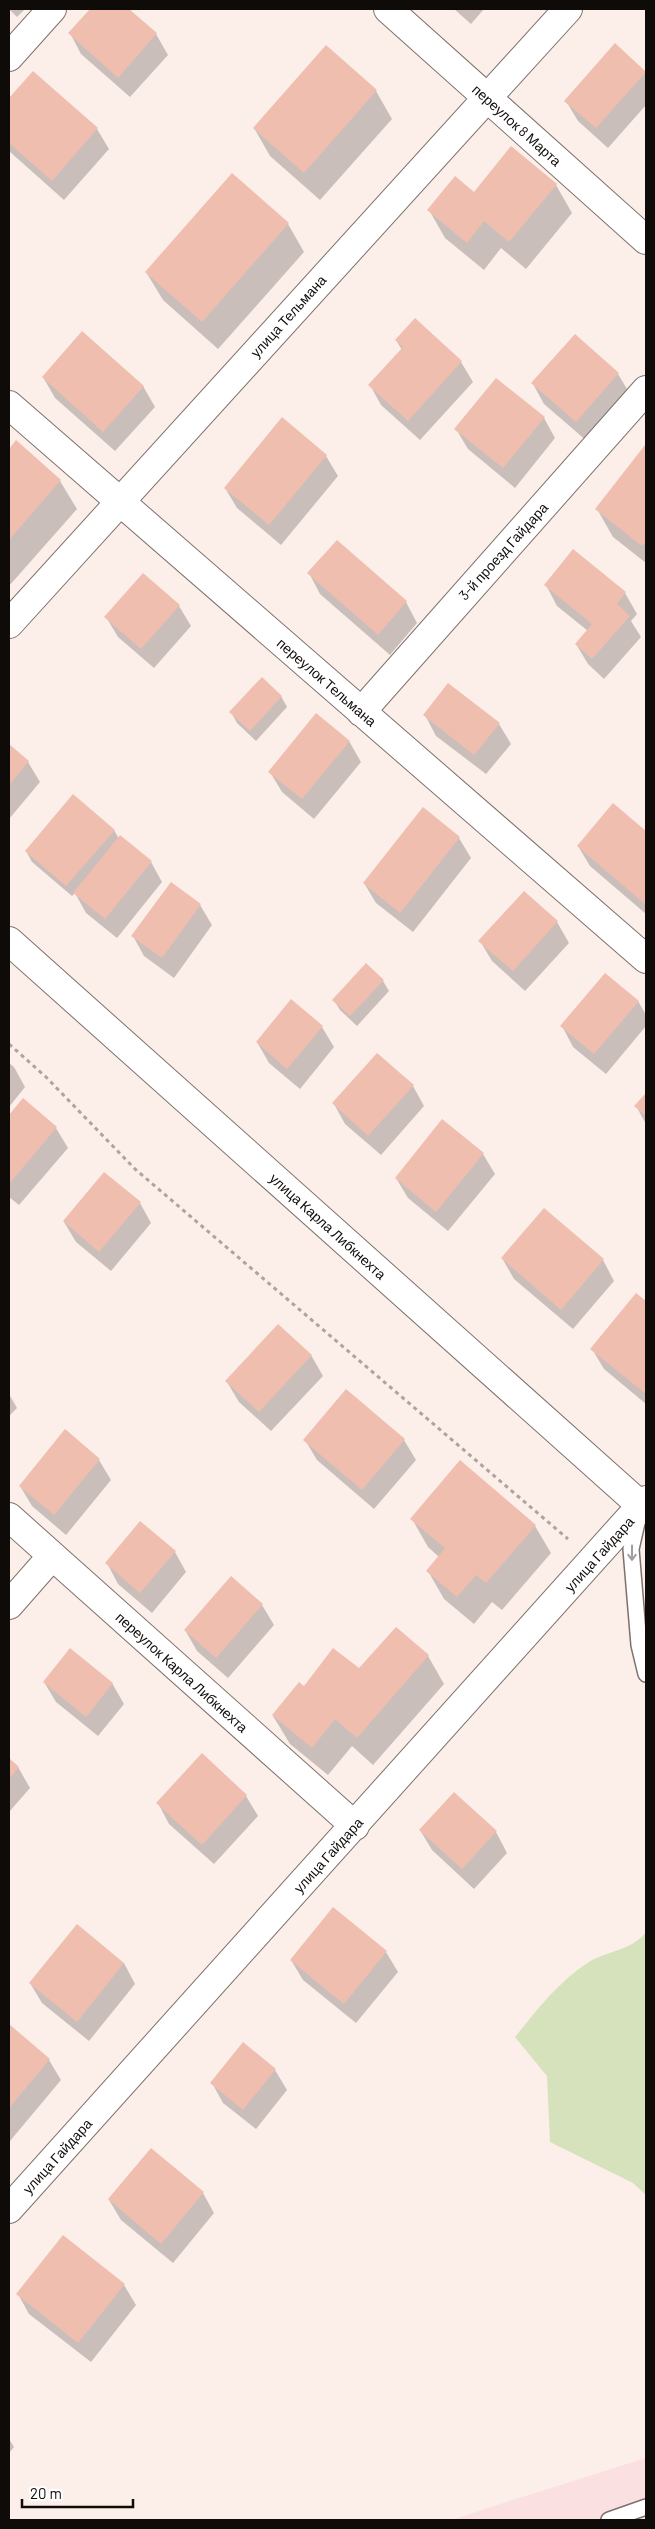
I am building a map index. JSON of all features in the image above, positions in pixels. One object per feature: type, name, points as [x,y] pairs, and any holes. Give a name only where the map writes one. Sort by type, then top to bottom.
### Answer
[{"type":"street","points":[[9,57],[52,9]]},
{"type":"street","name":"переулок 8 Марта","points":[[388,9],[646,240]]},
{"type":"street","name":"улица Тельмана","points":[[9,624],[568,9]]},
{"type":"street","name":"3-й проезд Гайдара","points":[[360,712],[646,390]]},
{"type":"street","name":"переулок Тельмана","points":[[9,405],[360,712],[646,957]]},
{"type":"street","name":"улица Карла Либкнехта","points":[[9,941],[645,1505]]},
{"type":"street","name":"улица Гайдара","points":[[9,2209],[593,1560],[645,1505]]},
{"type":"street","name":"переулок Карла Либкнехта","points":[[9,1517],[355,1826]]},
{"type":"street","points":[[9,1605],[52,1556]]},
{"type":"lane","points":[[645,1505],[630,1549],[639,1645],[646,1674]]},
{"type":"lane","points":[[609,2520],[646,2507]]},
{"type":"path","points":[[9,1044],[46,1077],[135,1169],[593,1560]]},
{"type":"shaded area","points":[[646,2458],[646,2520],[451,2520],[494,2506]]},
{"type":"green space","points":[[646,1932],[646,2195],[633,2183],[550,2142],[547,2076],[515,2037],[549,1996],[568,1978],[596,1958],[634,1943]]},
{"type":"building","points":[[90,9],[129,9],[157,33],[118,78],[68,33]]},
{"type":"building","points":[[615,43],[646,72],[596,128],[564,101]]},
{"type":"building","points":[[326,45],[377,90],[304,173],[253,128]]},
{"type":"building","points":[[33,71],[98,128],[52,181],[9,143],[9,98]]},
{"type":"building","points":[[511,146],[557,184],[509,242],[484,221],[467,243],[427,210],[455,176],[474,192]]},
{"type":"building","points":[[232,173],[289,223],[202,322],[145,272]]},
{"type":"building","points":[[415,318],[462,361],[408,421],[368,385],[403,347],[395,340]]},
{"type":"building","points":[[82,331],[144,386],[103,432],[42,377]]},
{"type":"building","points":[[575,334],[619,373],[576,422],[531,383]]},
{"type":"building","points":[[496,378],[545,417],[503,468],[454,429]]},
{"type":"building","points":[[282,417],[327,455],[269,525],[224,488]]},
{"type":"building","points":[[16,440],[61,480],[9,540],[9,449]]},
{"type":"building","points":[[645,445],[646,541],[642,546],[595,509]]},
{"type":"building","points":[[337,540],[407,601],[378,635],[307,573]]},
{"type":"building","points":[[573,549],[626,592],[617,604],[630,616],[592,659],[575,644],[592,624],[544,585]]},
{"type":"building","points":[[143,573],[180,605],[141,649],[104,617]]},
{"type":"building","points":[[262,677],[282,696],[250,731],[229,712]]},
{"type":"building","points":[[448,683],[500,723],[474,755],[423,715]]},
{"type":"building","points":[[316,713],[350,741],[302,799],[268,772]]},
{"type":"building","points":[[9,744],[29,761],[9,785]]},
{"type":"building","points":[[73,794],[115,830],[66,886],[25,851]]},
{"type":"building","points":[[613,803],[646,831],[646,905],[577,846]]},
{"type":"building","points":[[423,807],[460,837],[400,913],[363,883]]},
{"type":"building","points":[[120,835],[152,861],[105,919],[73,893]]},
{"type":"building","points":[[171,882],[201,904],[162,958],[131,936]]},
{"type":"building","points":[[524,891],[558,921],[513,971],[478,941]]},
{"type":"building","points":[[366,963],[384,980],[350,1016],[332,1000]]},
{"type":"building","points":[[605,973],[639,1001],[594,1054],[560,1026]]},
{"type":"building","points":[[291,999],[323,1026],[287,1069],[256,1042]]},
{"type":"building","points":[[377,1053],[414,1085],[368,1136],[332,1103]]},
{"type":"building","points":[[646,1093],[646,1116],[634,1106]]},
{"type":"building","points":[[23,1098],[57,1127],[9,1184],[9,1115]]},
{"type":"building","points":[[442,1119],[484,1153],[436,1212],[395,1178]]},
{"type":"building","points":[[104,1172],[141,1202],[99,1252],[63,1221]]},
{"type":"building","points":[[544,1208],[604,1259],[561,1310],[501,1258]]},
{"type":"building","points":[[636,1293],[646,1301],[646,1394],[590,1349]]},
{"type":"building","points":[[278,1324],[312,1355],[259,1412],[225,1381]]},
{"type":"building","points":[[346,1389],[405,1439],[362,1490],[303,1440]]},
{"type":"building","points":[[65,1429],[100,1459],[54,1515],[19,1486]]},
{"type":"building","points":[[460,1460],[536,1525],[486,1583],[476,1575],[457,1597],[426,1571],[445,1548],[410,1519]]},
{"type":"building","points":[[140,1521],[176,1551],[140,1593],[105,1563]]},
{"type":"building","points":[[231,1576],[263,1604],[216,1658],[184,1630]]},
{"type":"building","points":[[396,1627],[429,1655],[357,1738],[335,1719],[312,1748],[272,1715],[299,1682],[304,1686],[333,1648],[359,1668]]},
{"type":"building","points":[[70,1648],[113,1683],[86,1717],[43,1682]]},
{"type":"building","points":[[202,1753],[247,1795],[202,1845],[156,1803]]},
{"type":"building","points":[[9,1758],[19,1767],[9,1779]]},
{"type":"building","points":[[454,1792],[497,1831],[462,1869],[419,1830]]},
{"type":"building","points":[[333,1907],[387,1951],[344,2004],[290,1960]]},
{"type":"building","points":[[77,1924],[124,1963],[77,2022],[29,1983]]},
{"type":"building","points":[[9,2024],[50,2059],[9,2108]]},
{"type":"building","points":[[243,2042],[276,2069],[243,2110],[210,2083]]},
{"type":"building","points":[[151,2148],[204,2192],[161,2244],[108,2199]]},
{"type":"building","points":[[63,2235],[125,2284],[78,2343],[16,2294]]}]
